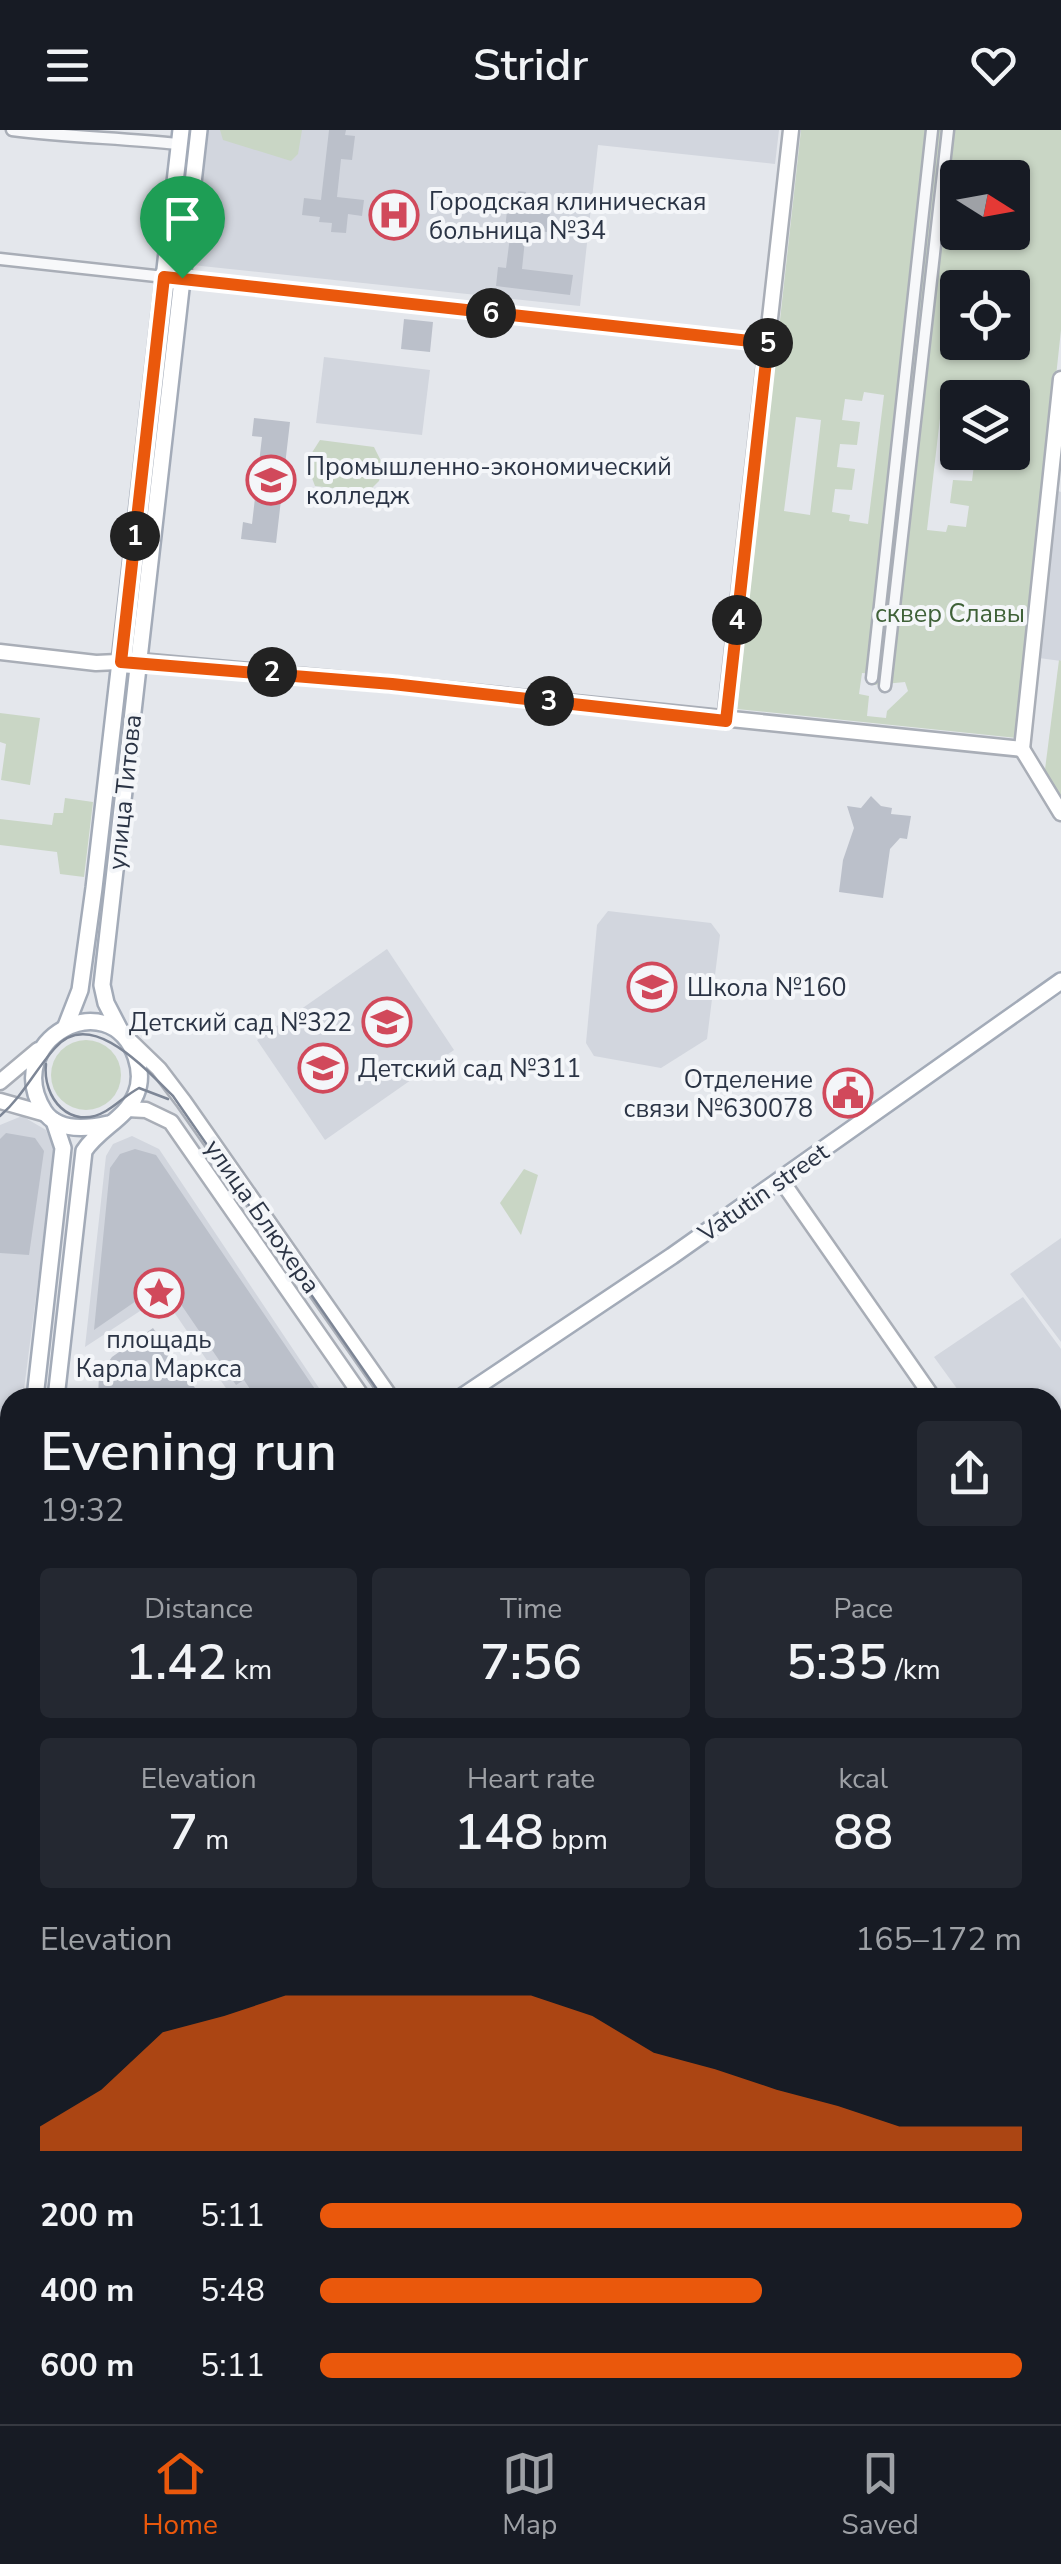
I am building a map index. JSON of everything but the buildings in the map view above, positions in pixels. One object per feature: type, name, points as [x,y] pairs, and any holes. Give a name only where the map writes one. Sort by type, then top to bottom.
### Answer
[{"type":"main road","name":"улица Титова","points":[[125,1036],[106,1003],[102,985],[199,130]]},
{"type":"main road","name":"улица Титова","points":[[66,1026],[80,990],[180,137]]},
{"type":"main road","name":"Vatutin street","points":[[475,1388],[781,1180],[1061,981]]},
{"type":"main road","points":[[36,1388],[64,1148],[32,1082],[38,1050],[66,1026],[91,1022],[125,1036],[140,1076],[139,1088],[127,1109],[84,1150],[57,1388]]},
{"type":"main road","points":[[50,1118],[86,1129],[108,1124]]},
{"type":"street","points":[[12,130],[96,140],[180,137]]},
{"type":"street","points":[[726,721],[791,130]]},
{"type":"street","points":[[872,678],[932,130]]},
{"type":"street","points":[[885,686],[948,130]]},
{"type":"street","points":[[0,259],[768,343]]},
{"type":"street","points":[[1061,379],[1022,748],[1061,813]]},
{"type":"street","points":[[0,652],[96,663],[139,661],[392,684],[726,721],[1022,748]]},
{"type":"street","name":"улица Блюхера","points":[[125,1036],[159,1069],[384,1388]]},
{"type":"street","points":[[0,1082],[38,1050]]},
{"type":"street","points":[[0,1101],[50,1118]]},
{"type":"street","name":"улица Блюхера","points":[[127,1109],[146,1110],[172,1122],[356,1388]]},
{"type":"street","points":[[781,1180],[926,1388]]},
{"type":"shaded area","name":"Городская клиническая больница №34","points":[[207,130],[779,130],[775,164],[598,145],[580,306],[192,265]]},
{"type":"shaded area","points":[[324,357],[430,370],[422,435],[316,423]]},
{"type":"shaded area","points":[[1058,491],[1061,492],[1061,661],[1039,658]]},
{"type":"shaded area","name":"Школа №160","points":[[608,911],[711,923],[720,935],[707,1039],[661,1068],[594,1056],[586,1043],[597,925]]},
{"type":"shaded area","points":[[387,949],[454,1050],[325,1140],[257,1040]]},
{"type":"shaded area","points":[[22,1116],[46,1130],[55,1150],[24,1388],[0,1388],[0,1125]]},
{"type":"shaded area","points":[[132,1136],[159,1149],[319,1388],[226,1388],[163,1296],[85,1347],[106,1156],[113,1144]]},
{"type":"shaded area","points":[[1061,1238],[1061,1342],[1010,1274]]},
{"type":"shaded area","points":[[1023,1297],[1061,1349],[1061,1388],[956,1388],[934,1357]]},
{"type":"green space","points":[[220,130],[302,130],[298,154],[291,161],[223,140]]},
{"type":"green space","name":"сквер Славы","points":[[801,130],[1061,130],[1061,330],[1017,738],[737,709]],"holes":[[[864,392],[884,395],[868,524],[849,521],[850,515],[832,512],[835,489],[852,490],[855,469],[837,467],[840,444],[857,445],[860,422],[842,420],[845,399],[862,401]],[[796,417],[821,420],[810,515],[784,511]],[[862,673],[875,674],[874,685],[905,682],[908,691],[887,711],[886,718],[867,716],[869,696],[859,694]]]},
{"type":"green space","points":[[320,440],[374,447],[383,465],[379,481],[368,492],[315,486],[306,462]]},
{"type":"green space","points":[[1061,661],[1061,811],[1043,785]]},
{"type":"green space","points":[[0,713],[40,718],[30,785],[1,780],[6,744],[0,742]]},
{"type":"green space","points":[[65,798],[93,802],[84,877],[60,874],[57,852],[0,845],[0,819],[52,825],[54,813],[63,813]]},
{"type":"green space","points":[[86,1040],[111,1050],[121,1075],[111,1100],[86,1110],[61,1100],[51,1075],[61,1050]]},
{"type":"green space","points":[[524,1169],[538,1175],[521,1235],[500,1203]]},
{"type":"tram line","points":[[0,1116],[55,1048],[69,1037],[85,1034],[118,1047],[173,1096],[376,1388]]},
{"type":"tram line","points":[[46,1064],[54,1099],[70,1114],[93,1116],[139,1088],[168,1099]]},
{"type":"place","name":"Городская клиническая больница №34","points":[[394,215]]},
{"type":"place","name":"Промышленно-экономический колледж","points":[[271,480]]},
{"type":"place","name":"Школа №160","points":[[652,987]]},
{"type":"place","name":"Детский сад №322","points":[[387,1022]]},
{"type":"place","name":"Детский сад №311","points":[[323,1068]]},
{"type":"place","name":"Отделение связи №630078","points":[[848,1093]]},
{"type":"place","name":"площадь Карла Маркса","points":[[159,1293]]},
{"type":"route","points":[[164,277],[182,278],[768,343],[726,721],[392,684],[121,662],[164,277]]}]
